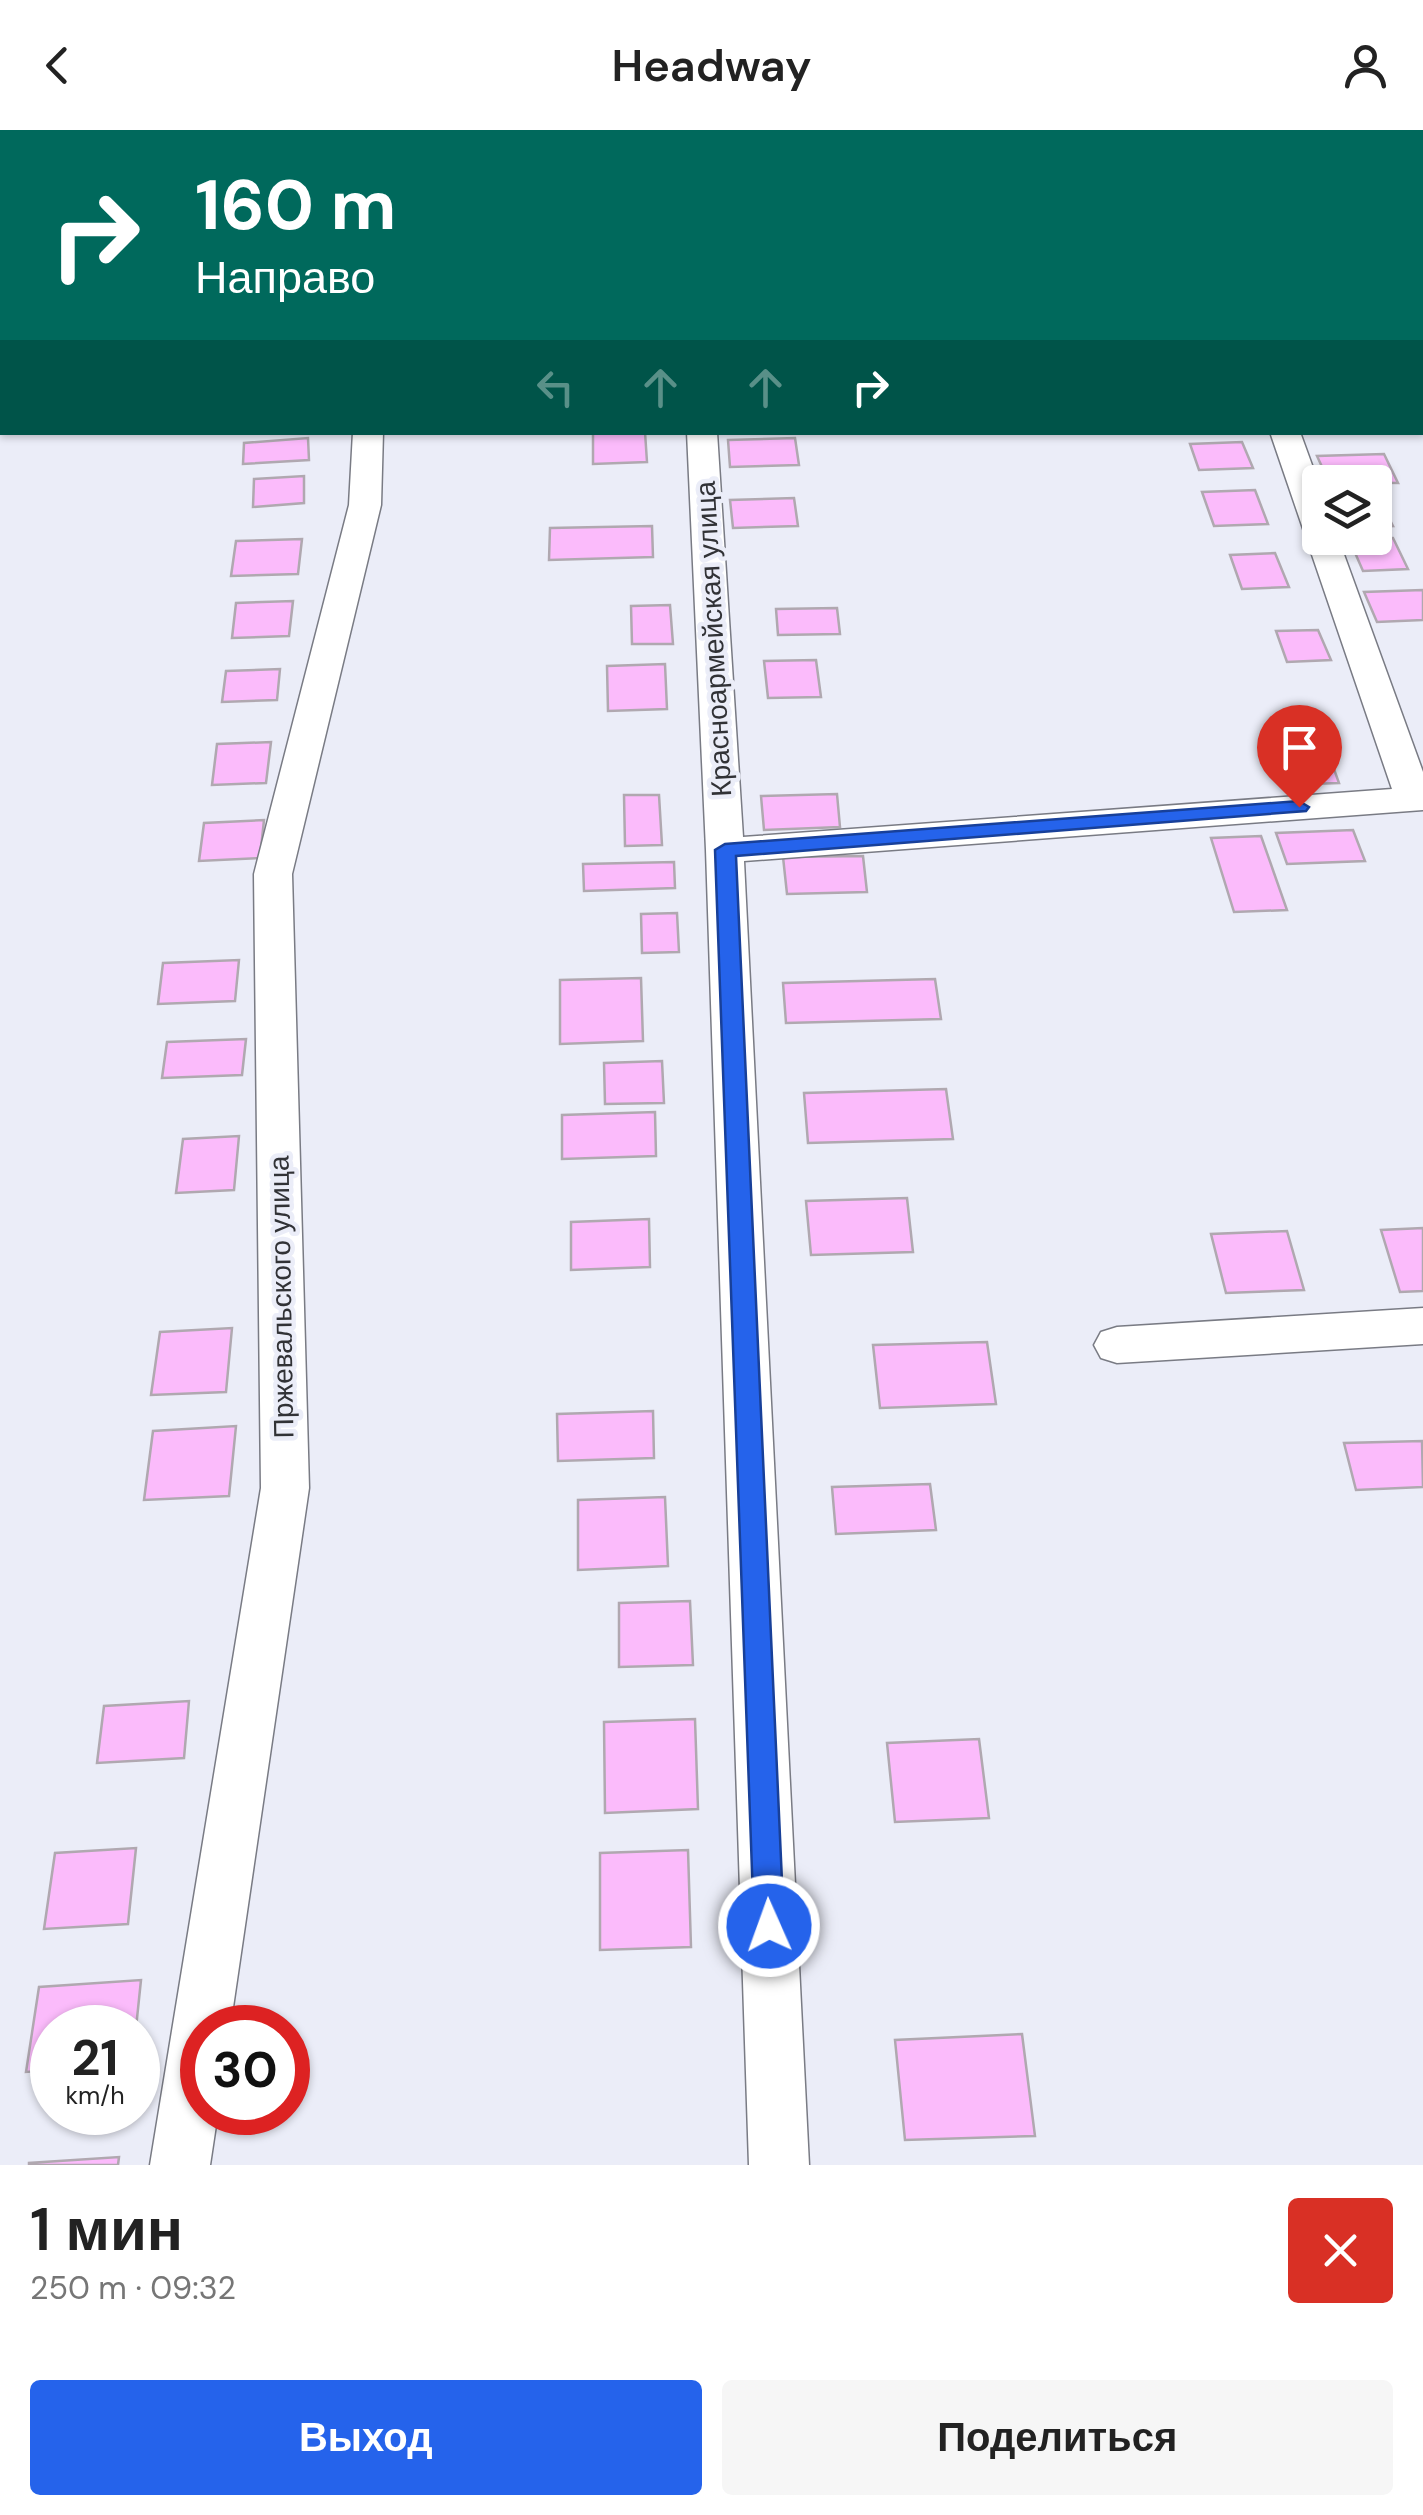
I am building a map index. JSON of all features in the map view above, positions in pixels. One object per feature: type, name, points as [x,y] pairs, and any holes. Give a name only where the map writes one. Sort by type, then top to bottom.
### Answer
[{"type":"street","name":"Пржевальского улица","points":[[180,2165],[285,1488],[273,874],[365,504],[368,435]]},
{"type":"street","name":"Красноармейская улица","points":[[702,435],[725,850],[779,2165]]},
{"type":"street","points":[[1286,435],[1302,481]]},
{"type":"street","points":[[725,850],[1419,798],[1328,555]]},
{"type":"street","points":[[1117,1346],[1423,1326]]},
{"type":"building","points":[[593,435],[645,435],[647,462],[593,464]]},
{"type":"building","points":[[308,438],[309,460],[243,464],[244,443]]},
{"type":"building","points":[[795,438],[799,465],[730,467],[728,440]]},
{"type":"building","points":[[1242,442],[1253,468],[1199,470],[1190,444]]},
{"type":"building","points":[[1384,454],[1389,465],[1321,465],[1317,456]]},
{"type":"building","points":[[304,476],[304,503],[253,507],[254,479]]},
{"type":"building","points":[[1255,490],[1268,524],[1214,526],[1202,492]]},
{"type":"building","points":[[794,498],[798,526],[733,528],[730,500]]},
{"type":"building","points":[[652,526],[653,557],[549,560],[550,528]]},
{"type":"building","points":[[1392,538],[1408,569],[1363,571],[1356,555],[1392,555]]},
{"type":"building","points":[[302,539],[298,574],[231,576],[236,541]]},
{"type":"building","points":[[1275,553],[1289,587],[1242,589],[1230,555]]},
{"type":"building","points":[[1423,590],[1423,620],[1377,622],[1364,592]]},
{"type":"building","points":[[293,601],[289,636],[232,638],[236,603]]},
{"type":"building","points":[[670,605],[673,644],[632,644],[631,606]]},
{"type":"building","points":[[837,608],[840,634],[778,635],[776,609]]},
{"type":"building","points":[[1318,630],[1331,660],[1287,662],[1276,631]]},
{"type":"building","points":[[816,660],[821,697],[768,698],[764,661]]},
{"type":"building","points":[[665,664],[667,709],[608,711],[607,666]]},
{"type":"building","points":[[280,669],[277,700],[222,702],[226,671]]},
{"type":"building","points":[[271,742],[266,783],[212,785],[217,744]]},
{"type":"building","points":[[1326,747],[1339,783],[1280,785],[1268,749]]},
{"type":"building","points":[[837,794],[840,827],[764,830],[761,796]]},
{"type":"building","points":[[624,795],[659,795],[662,845],[625,846]]},
{"type":"building","points":[[264,820],[260,858],[199,861],[204,823]]},
{"type":"building","points":[[1353,830],[1365,861],[1287,864],[1276,833]]},
{"type":"building","points":[[1261,836],[1287,910],[1234,912],[1211,838]]},
{"type":"building","points":[[863,856],[867,892],[787,894],[783,857]]},
{"type":"building","points":[[674,862],[675,888],[584,891],[583,864]]},
{"type":"building","points":[[677,913],[679,952],[642,953],[641,914]]},
{"type":"building","points":[[239,960],[235,1001],[158,1004],[163,963]]},
{"type":"building","points":[[641,978],[643,1041],[560,1044],[560,980]]},
{"type":"building","points":[[935,979],[941,1019],[786,1023],[783,983]]},
{"type":"building","points":[[246,1039],[242,1075],[162,1078],[167,1042]]},
{"type":"building","points":[[662,1061],[664,1103],[605,1104],[604,1063]]},
{"type":"building","points":[[946,1089],[953,1139],[808,1143],[804,1093]]},
{"type":"building","points":[[655,1112],[656,1156],[562,1159],[562,1115]]},
{"type":"building","points":[[239,1136],[234,1190],[176,1193],[183,1139]]},
{"type":"building","points":[[907,1198],[913,1252],[811,1255],[806,1201]]},
{"type":"building","points":[[649,1219],[650,1267],[571,1270],[571,1222]]},
{"type":"building","points":[[1423,1228],[1423,1291],[1400,1292],[1381,1230]]},
{"type":"building","points":[[1287,1231],[1304,1290],[1226,1293],[1211,1234]]},
{"type":"building","points":[[232,1328],[226,1392],[151,1395],[160,1332]]},
{"type":"building","points":[[987,1342],[996,1404],[880,1408],[873,1345]]},
{"type":"building","points":[[653,1411],[654,1458],[558,1461],[557,1414]]},
{"type":"building","points":[[236,1426],[229,1496],[144,1500],[153,1431]]},
{"type":"building","points":[[1422,1441],[1423,1487],[1356,1490],[1344,1443]]},
{"type":"building","points":[[930,1484],[936,1530],[836,1534],[832,1487]]},
{"type":"building","points":[[665,1497],[668,1566],[578,1570],[578,1500]]},
{"type":"building","points":[[690,1601],[693,1665],[619,1667],[619,1603]]},
{"type":"building","points":[[189,1701],[184,1758],[97,1763],[104,1706]]},
{"type":"building","points":[[695,1719],[698,1809],[605,1813],[604,1722]]},
{"type":"building","points":[[979,1739],[989,1818],[895,1822],[887,1743]]},
{"type":"building","points":[[136,1848],[128,1924],[44,1929],[55,1853]]},
{"type":"building","points":[[688,1850],[691,1947],[600,1950],[600,1853]]},
{"type":"building","points":[[141,1980],[138,2005],[36,2005],[39,1987]]},
{"type":"building","points":[[1022,2034],[1035,2136],[905,2140],[895,2040]]},
{"type":"building","points":[[119,2157],[118,2165],[29,2165],[29,2163]]},
{"type":"route","points":[[769,1926],[725,850],[1299,807]]}]
